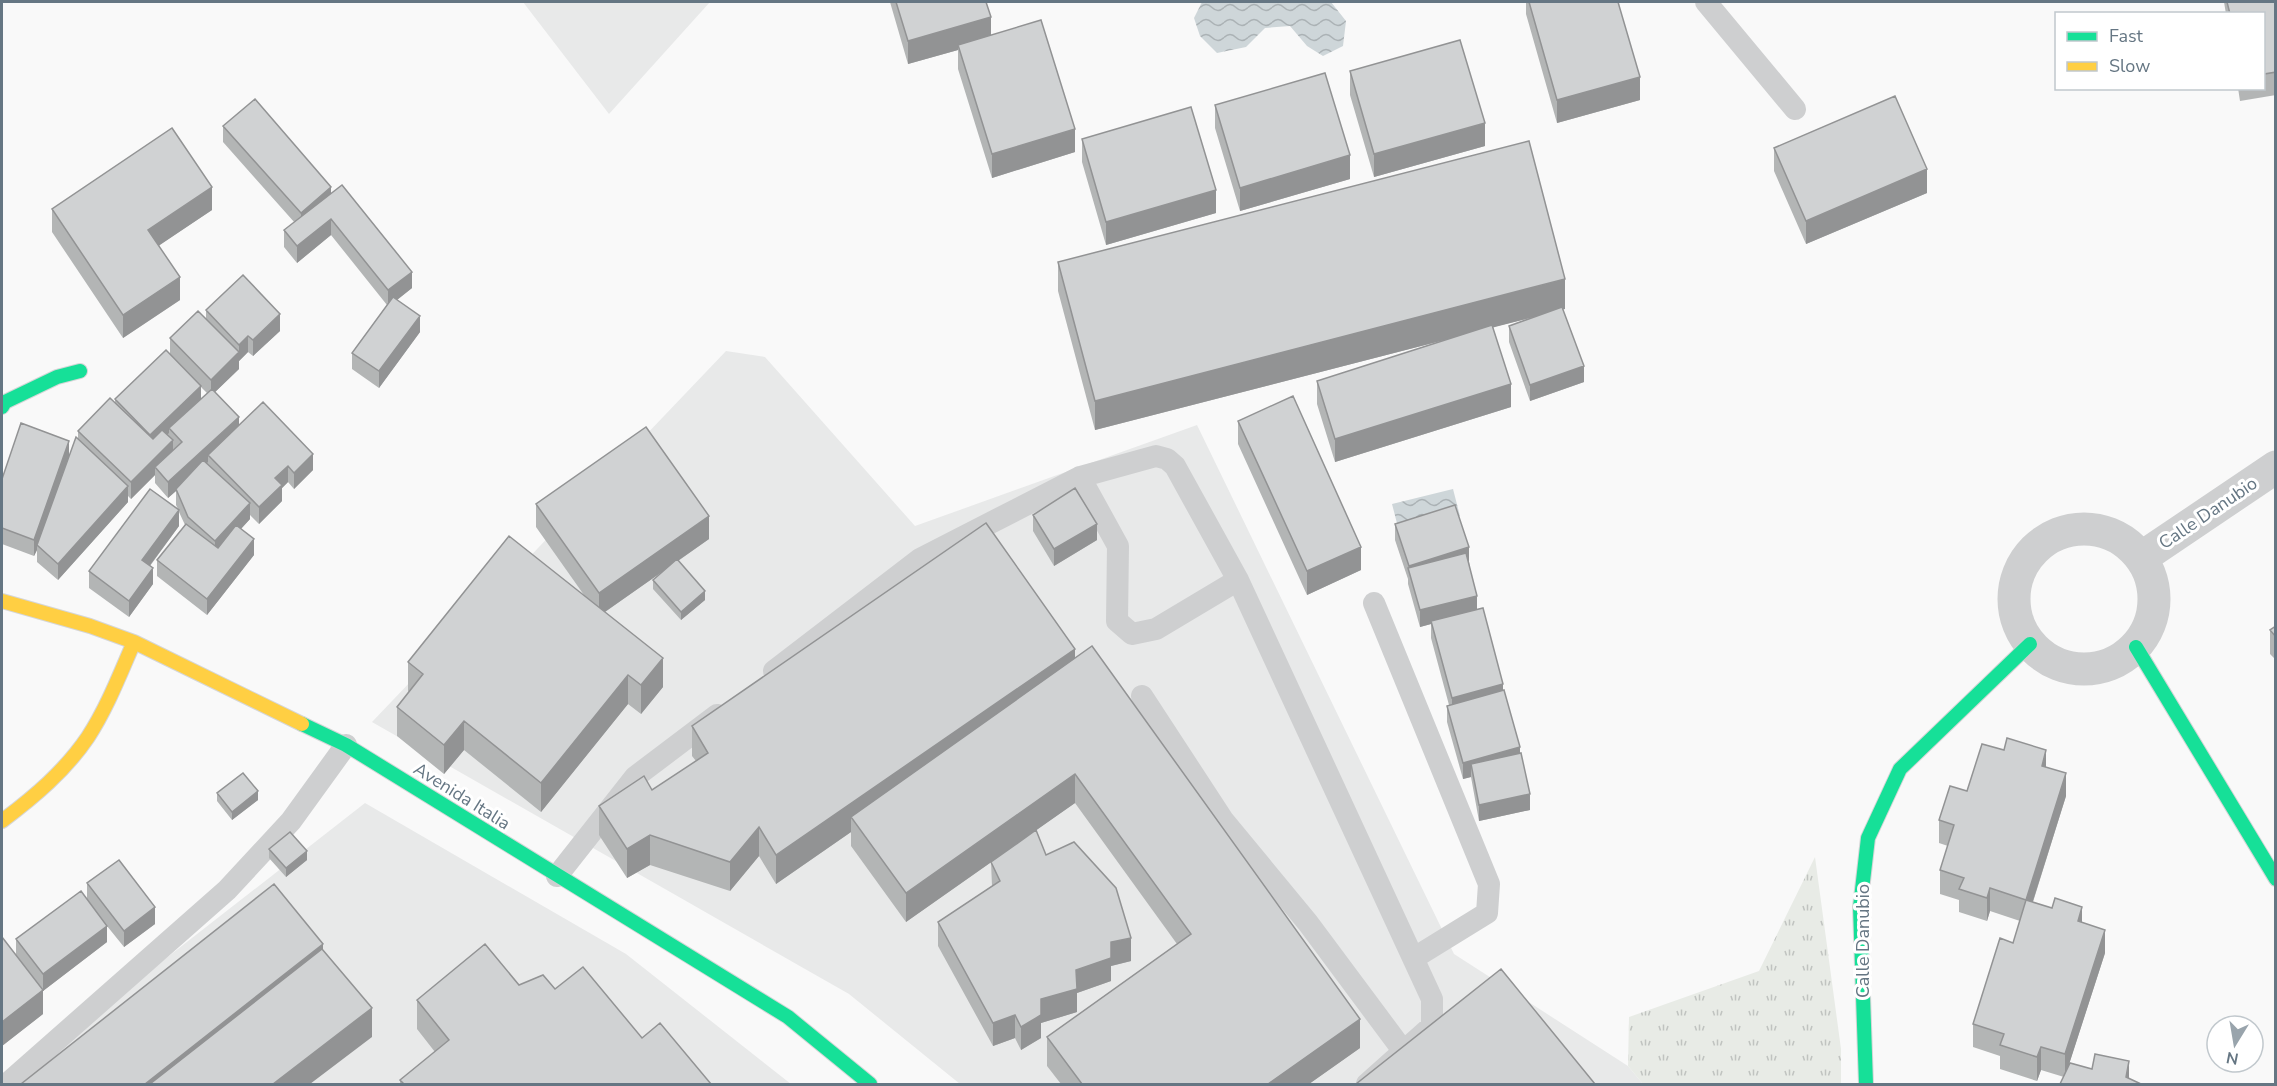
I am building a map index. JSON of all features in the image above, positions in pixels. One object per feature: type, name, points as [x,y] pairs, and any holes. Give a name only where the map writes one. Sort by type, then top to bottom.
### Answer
[{"type":"street","points":[[2,407],[5,402],[57,377],[80,371]]},
{"type":"street","name":"Calle Danubio","points":[[2141,558],[2276,467]]},
{"type":"street","points":[[2075,530],[2100,531],[2128,547],[2141,558],[2150,575],[2154,594],[2153,613],[2147,630],[2136,646],[2117,661],[2095,668],[2070,668],[2048,660],[2030,644],[2017,623],[2014,590],[2018,573],[2031,552],[2050,536],[2075,530]]},
{"type":"street","name":"Avenida Italia","points":[[2,601],[90,626],[134,642],[346,745],[788,1017],[870,1084]]},
{"type":"street","points":[[2,821],[39,793],[96,724],[134,642]]},
{"type":"street","name":"Calle Danubio","points":[[1866,1084],[1860,907],[1868,838],[1900,769],[2030,644]]},
{"type":"street","points":[[2136,646],[2276,879]]},
{"type":"lane","points":[[1706,2],[1795,109]]},
{"type":"lane","points":[[762,681],[920,559],[1080,477],[1156,456],[1167,459],[1175,466],[1238,580],[1432,999],[1432,1026],[1367,1084]]},
{"type":"lane","points":[[1080,477],[1118,546],[1117,621],[1132,634],[1156,629],[1238,580]]},
{"type":"lane","points":[[1374,603],[1489,884],[1487,913],[1414,958]]},
{"type":"lane","points":[[1142,696],[1223,820],[1308,923],[1404,1052]]},
{"type":"lane","points":[[557,876],[635,777],[735,701]]},
{"type":"lane","points":[[7,1084],[227,890],[291,821],[346,745]]},
{"type":"shaded area","points":[[523,2],[710,2],[609,114]]},
{"type":"shaded area","points":[[726,351],[765,357],[915,526],[1197,425],[1454,954],[1628,1066],[1643,1084],[960,1084],[849,994],[372,722]]},
{"type":"shaded area","points":[[365,803],[626,954],[791,1084],[5,1084]]},
{"type":"green space","points":[[1815,857],[1841,1049],[1841,1084],[1643,1084],[1628,1066],[1629,1017],[1759,971]]},
{"type":"water","points":[[1202,2],[1331,2],[1346,21],[1343,46],[1323,56],[1307,46],[1290,26],[1265,28],[1246,47],[1217,53],[1200,36],[1194,18]]},
{"type":"water","points":[[1453,489],[1460,516],[1399,531],[1392,504]]},
{"type":"building","points":[[896,2],[986,2],[991,17],[908,41]]},
{"type":"building","points":[[1529,2],[1618,2],[1640,77],[1557,100]]},
{"type":"building","points":[[2227,2],[2276,2],[2276,72],[2265,74],[2265,12],[2230,12]]},
{"type":"building","points":[[1041,20],[1075,129],[992,154],[958,45]]},
{"type":"building","points":[[1460,40],[1485,123],[1374,154],[1350,71]]},
{"type":"building","points":[[1325,73],[1350,155],[1240,188],[1215,105]]},
{"type":"building","points":[[1895,96],[1927,169],[1806,221],[1774,148]]},
{"type":"building","points":[[255,99],[331,187],[301,213],[223,126]]},
{"type":"building","points":[[1191,107],[1216,190],[1106,222],[1082,139]]},
{"type":"building","points":[[172,128],[212,187],[148,230],[180,277],[123,315],[52,209]]},
{"type":"building","points":[[1529,141],[1565,279],[1095,401],[1058,262]]},
{"type":"building","points":[[342,185],[412,272],[388,290],[331,219],[297,246],[284,230]]},
{"type":"building","points":[[243,275],[280,314],[253,340],[248,336],[239,345],[206,310]]},
{"type":"building","points":[[393,297],[420,316],[379,371],[352,353]]},
{"type":"building","points":[[1562,307],[1584,366],[1530,385],[1509,326]]},
{"type":"building","points":[[198,311],[239,352],[211,380],[170,338]]},
{"type":"building","points":[[1492,325],[1511,384],[1335,439],[1317,381]]},
{"type":"building","points":[[166,350],[201,386],[150,435],[115,399]]},
{"type":"building","points":[[212,389],[239,417],[168,482],[155,467],[182,442],[169,428]]},
{"type":"building","points":[[1293,396],[1361,547],[1307,571],[1238,421]]},
{"type":"building","points":[[110,398],[153,439],[162,430],[173,440],[131,482],[78,431]]},
{"type":"building","points":[[263,402],[313,454],[294,473],[288,466],[275,478],[282,485],[259,507],[208,455]]},
{"type":"building","points":[[21,423],[69,441],[34,540],[2,528],[2,479]]},
{"type":"building","points":[[646,427],[709,516],[599,593],[536,504]]},
{"type":"building","points":[[76,437],[128,486],[58,564],[37,545]]},
{"type":"building","points":[[203,460],[250,503],[215,541],[188,517],[176,489]]},
{"type":"building","points":[[1075,488],[1097,524],[1054,549],[1033,515]]},
{"type":"building","points":[[150,489],[179,510],[142,560],[153,568],[129,601],[89,571]]},
{"type":"building","points":[[1455,505],[1469,547],[1409,566],[1395,524]]},
{"type":"building","points":[[986,523],[1075,649],[776,855],[759,827],[730,862],[650,835],[627,849],[599,806],[644,776],[652,790],[708,753],[692,726]]},
{"type":"building","points":[[186,524],[218,548],[236,525],[254,539],[207,599],[157,560]]},
{"type":"building","points":[[509,536],[663,658],[641,685],[628,675],[541,783],[464,721],[444,745],[397,707],[423,674],[408,662]]},
{"type":"building","points":[[1466,553],[1477,596],[1420,610],[1408,568]]},
{"type":"building","points":[[677,559],[705,591],[681,612],[653,580]]},
{"type":"building","points":[[1483,608],[1503,684],[1452,698],[1431,621]]},
{"type":"building","points":[[2276,626],[2276,637],[2270,630]]},
{"type":"building","points":[[1092,646],[1360,1019],[1268,1084],[1082,1084],[1047,1037],[1191,934],[1075,774],[906,893],[851,817]]},
{"type":"building","points":[[1504,690],[1520,747],[1463,763],[1447,706]]},
{"type":"building","points":[[2007,738],[2046,750],[2042,766],[2066,773],[2026,900],[1990,888],[1987,898],[1959,889],[1964,878],[1940,870],[1954,825],[1939,820],[1950,786],[1967,791],[1982,744],[2004,750]]},
{"type":"building","points":[[1521,753],[1530,794],[1479,805],[1471,764]]},
{"type":"building","points":[[243,773],[258,791],[232,812],[217,793]]},
{"type":"building","points":[[1036,830],[1046,855],[1074,842],[1116,888],[1131,938],[1111,942],[1111,958],[1076,970],[1077,989],[1041,999],[1041,1015],[1021,1027],[1015,1015],[993,1023],[938,922],[1000,881],[991,862]]},
{"type":"building","points":[[290,832],[307,851],[286,868],[269,849]]},
{"type":"building","points":[[119,860],[155,907],[124,931],[87,883]]},
{"type":"building","points":[[274,884],[323,944],[145,1084],[21,1084]]},
{"type":"building","points":[[81,891],[107,926],[43,974],[16,939]]},
{"type":"building","points":[[2055,898],[2082,907],[2078,921],[2105,930],[2065,1054],[2041,1047],[2037,1057],[2000,1045],[2004,1034],[1973,1024],[2000,938],[2013,943],[2026,900],[2052,908]]},
{"type":"building","points":[[2,937],[43,990],[2,1022]]},
{"type":"building","points":[[485,944],[519,985],[543,975],[555,989],[583,967],[642,1038],[660,1023],[711,1084],[404,1084],[400,1080],[449,1040],[417,1000]]},
{"type":"building","points":[[322,949],[372,1008],[273,1084],[150,1084]]},
{"type":"building","points":[[1501,969],[1595,1084],[1356,1084]]},
{"type":"building","points":[[2095,1054],[2129,1061],[2126,1077],[2141,1084],[2060,1084],[2070,1063],[2092,1069]]},
{"type":"traffic: fast","points":[[2,407],[5,402],[57,377],[80,371]]},
{"type":"traffic: fast","points":[[1866,1084],[1860,907],[1868,838],[1900,769],[2030,644]]},
{"type":"traffic: fast","points":[[2136,647],[2276,879]]},
{"type":"traffic: fast","points":[[302,724],[346,745],[788,1017],[870,1084]]},
{"type":"traffic: slow","points":[[2,601],[90,626],[134,642],[302,724]]},
{"type":"traffic: slow","points":[[2,821],[48,783],[88,737],[113,691],[134,642]]}]
